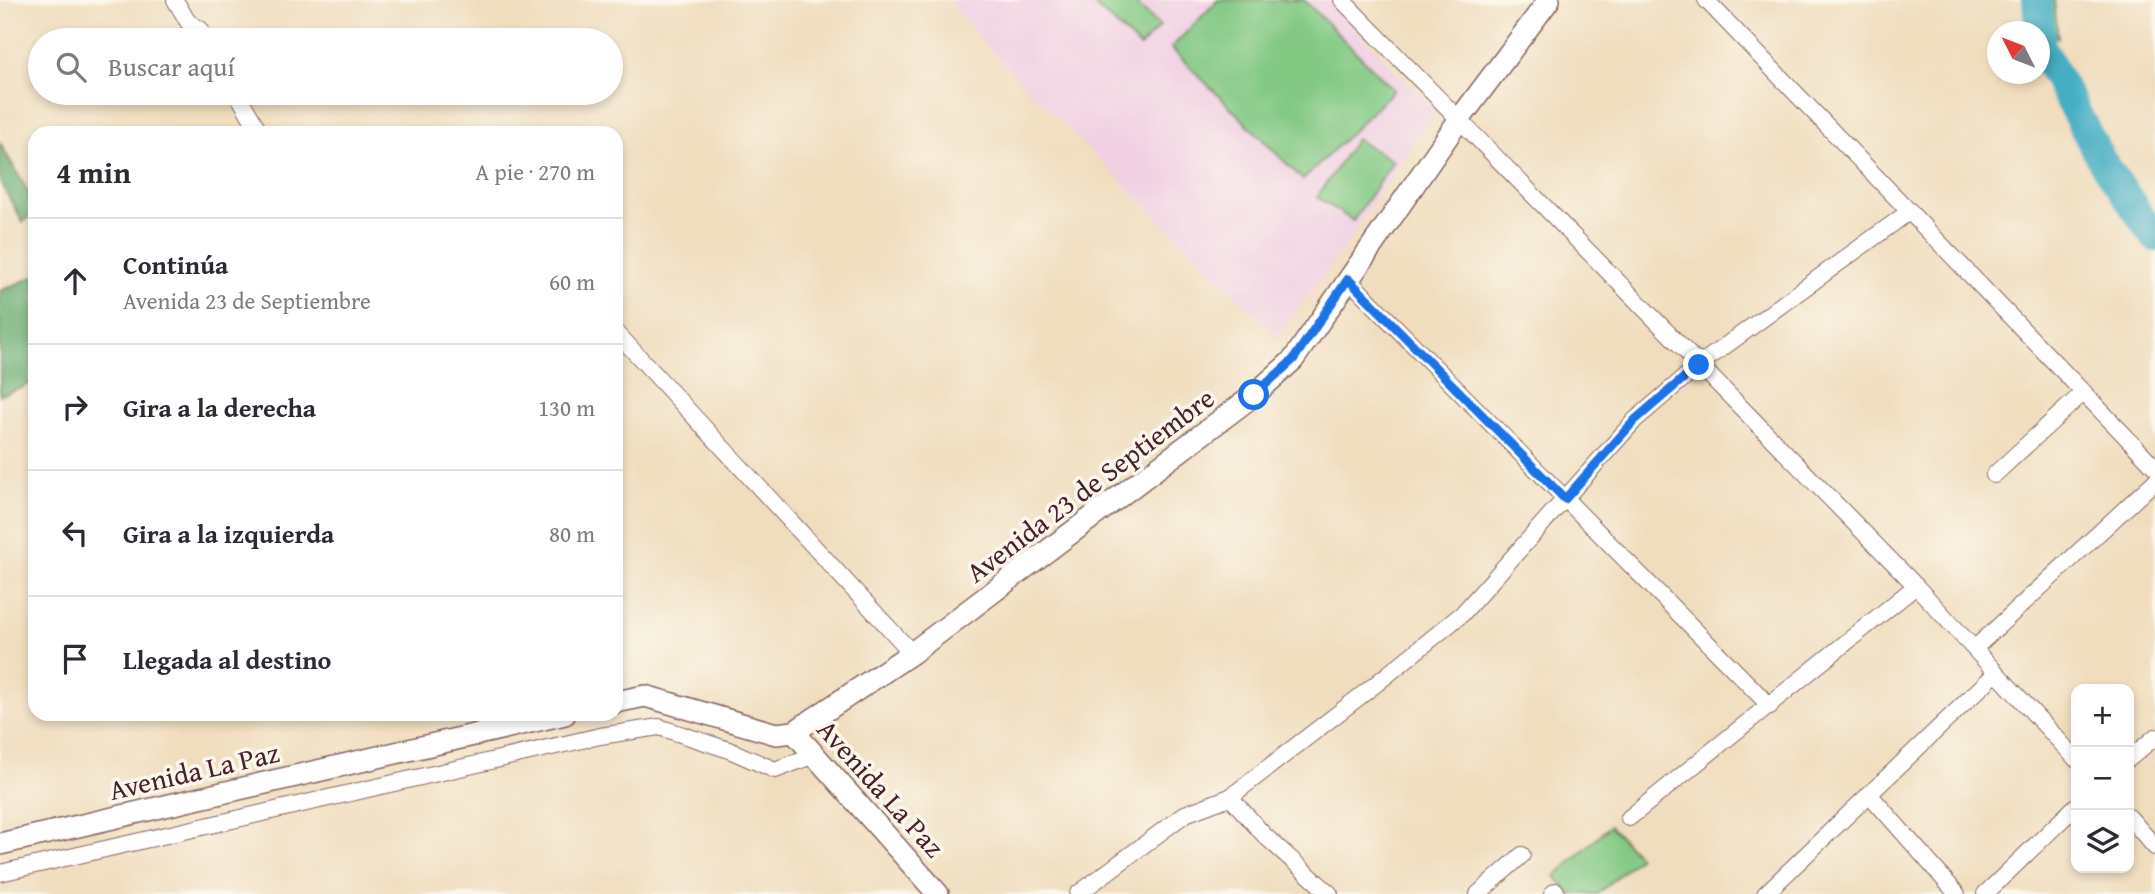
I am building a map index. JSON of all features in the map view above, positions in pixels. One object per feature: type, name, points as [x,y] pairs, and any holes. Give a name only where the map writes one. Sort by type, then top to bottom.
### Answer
[{"type":"main road","name":"Avenida 23 de Septiembre","points":[[794,732],[912,653],[1254,395],[1293,360],[1459,120],[1549,0]]},
{"type":"main road","name":"Avenida La Paz","points":[[623,700],[645,695],[776,734],[794,732],[938,894]]},
{"type":"main road","name":"Avenida La Paz","points":[[0,844],[535,721]]},
{"type":"street","points":[[175,0],[188,22],[197,28]]},
{"type":"street","points":[[1342,0],[1916,586],[2071,754]]},
{"type":"street","points":[[1706,0],[2155,467]]},
{"type":"street","points":[[244,105],[256,126]]},
{"type":"street","points":[[1078,894],[1185,814],[1230,797],[1462,614],[1635,420],[1699,365],[1910,211]]},
{"type":"street","points":[[1348,279],[1770,706]]},
{"type":"street","points":[[623,340],[912,653]]},
{"type":"street","points":[[1994,475],[2084,392]]},
{"type":"street","points":[[1975,648],[2155,481]]},
{"type":"street","points":[[1629,818],[1916,586]]},
{"type":"street","points":[[1765,894],[1996,673]]},
{"type":"street","points":[[0,873],[635,730],[659,727],[729,750],[775,770],[814,755]]},
{"type":"street","points":[[2134,755],[2155,737]]},
{"type":"street","points":[[1869,794],[1958,894]]},
{"type":"street","points":[[1230,797],[1265,836],[1330,894]]},
{"type":"street","points":[[1985,894],[2072,810]]},
{"type":"street","points":[[2134,823],[2155,847]]},
{"type":"street","points":[[1478,894],[1522,855]]},
{"type":"shaded area","points":[[1328,0],[1435,111],[1346,245],[1278,337],[1004,65],[949,2]]},
{"type":"green space","points":[[1089,0],[1132,0],[1160,26],[1140,47]]},
{"type":"green space","points":[[1218,0],[1304,0],[1394,90],[1303,180],[1171,48]]},
{"type":"green space","points":[[2046,0],[2054,0],[2058,39],[2048,21]]},
{"type":"green space","points":[[1356,139],[1393,161],[1353,221],[1317,197]]},
{"type":"green space","points":[[0,143],[28,192],[28,219],[23,222],[0,182]]},
{"type":"green space","points":[[28,279],[28,384],[0,395],[0,291]]},
{"type":"green space","points":[[1610,826],[1639,857],[1598,894],[1572,894],[1555,876]]},
{"type":"waterway","points":[[2037,0],[2041,47],[2102,161],[2155,237]]},
{"type":"route","points":[[1254,395],[1293,360],[1348,279],[1565,499],[1635,420],[1699,365]]}]
